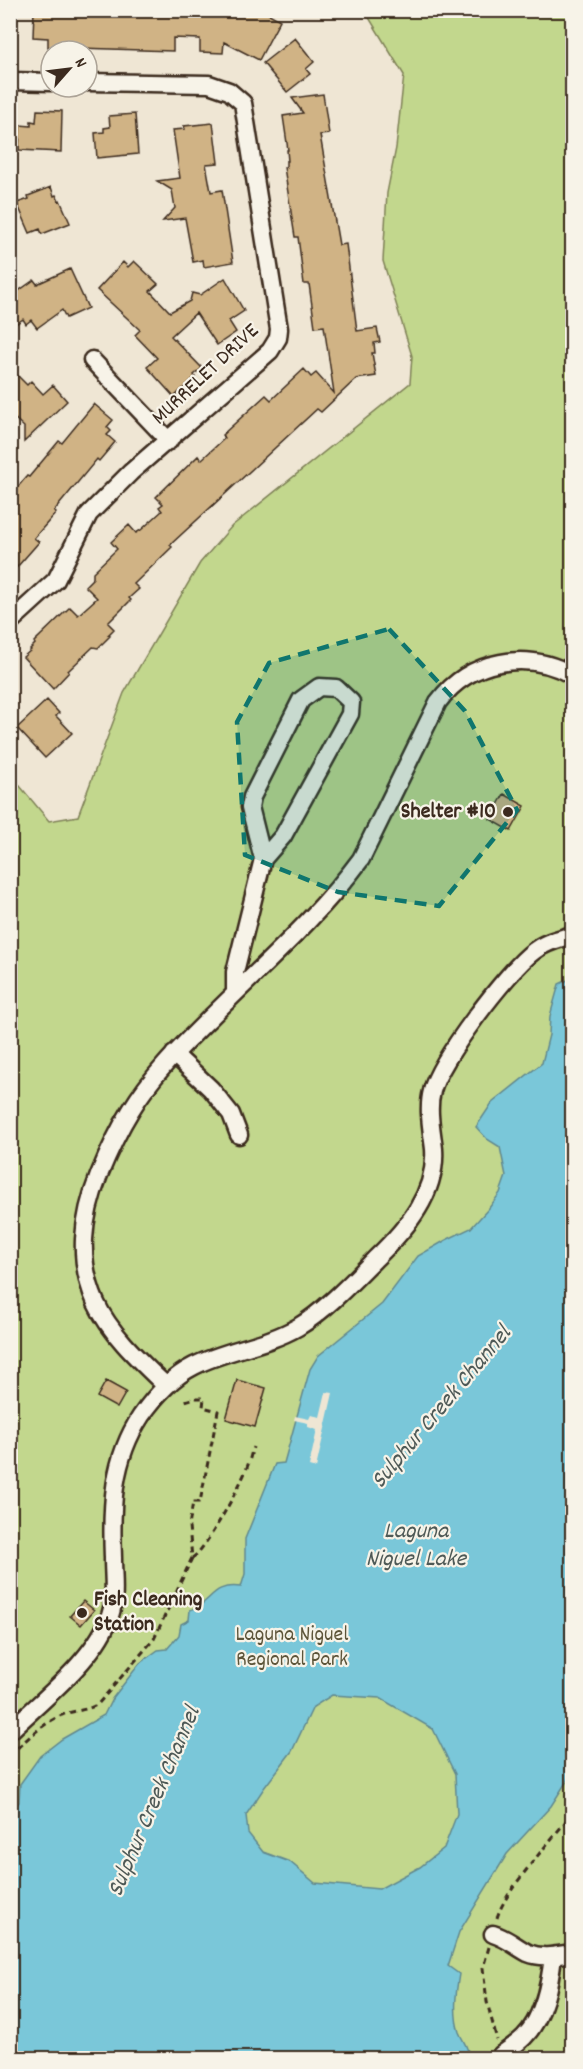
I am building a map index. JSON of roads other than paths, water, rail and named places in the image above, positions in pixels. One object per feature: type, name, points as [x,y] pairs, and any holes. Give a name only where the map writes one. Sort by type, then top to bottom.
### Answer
[{"type":"street","points":[[10,81],[39,82]]},
{"type":"street","name":"MURRELET DRIVE","points":[[10,622],[56,580],[88,514],[132,472],[270,351],[278,338],[279,329],[243,103],[229,91],[209,84],[99,82]]},
{"type":"street","points":[[92,360],[169,441]]},
{"type":"street","points":[[166,1386],[118,1336],[103,1316],[88,1282],[82,1252],[85,1221],[91,1196],[105,1160],[131,1109],[174,1054],[328,899],[361,859],[438,702],[450,688],[465,676],[494,664],[538,662],[573,675]]},
{"type":"street","points":[[236,992],[235,972],[263,859],[283,836],[350,714],[351,702],[336,688],[319,687],[301,700],[252,796],[249,807],[263,859]]},
{"type":"street","points":[[10,1731],[81,1662],[97,1642],[108,1620],[115,1586],[112,1510],[118,1467],[125,1447],[141,1417],[166,1386],[195,1365],[262,1343],[310,1319],[389,1246],[417,1210],[430,1182],[434,1157],[430,1097],[440,1070],[498,989],[524,959],[540,946],[573,935]]},
{"type":"street","points":[[174,1054],[211,1089],[231,1114],[239,1135]]},
{"type":"street","points":[[493,1934],[512,1941],[527,1952],[541,1957],[573,1953]]},
{"type":"street","points":[[501,2055],[525,2036],[538,2015],[550,1979],[553,1956]]},
{"type":"water","name":"Laguna Niguel Lake","points":[[572,978],[572,1773],[551,1806],[507,1854],[459,1932],[448,1966],[459,1974],[456,2018],[469,2058],[11,2058],[10,1814],[19,1802],[20,1784],[40,1756],[62,1739],[104,1715],[112,1699],[140,1663],[158,1650],[167,1649],[179,1635],[181,1624],[189,1620],[190,1610],[198,1607],[223,1588],[241,1587],[245,1574],[245,1539],[275,1464],[284,1463],[310,1369],[318,1356],[382,1304],[418,1256],[471,1228],[500,1193],[506,1176],[500,1147],[487,1139],[476,1127],[492,1103],[542,1063],[549,1035],[550,1016],[559,984]],"holes":[[[332,1695],[380,1698],[433,1729],[455,1774],[457,1814],[444,1848],[420,1867],[379,1889],[315,1883],[290,1862],[263,1852],[248,1833],[246,1815],[292,1751],[313,1707]]]},
{"type":"place","name":"Shelter #10","points":[[508,812]]},
{"type":"place","name":"Fish Cleaning Station","points":[[82,1613]]},
{"type":"water label","name":"Sulphur Creek Channel","points":[[442,1408]]},
{"type":"water label","name":"Sulphur Creek Channel","points":[[155,1802]]},
{"type":"park label","name":"Laguna Niguel Regional Park","points":[[292,1648]]}]
